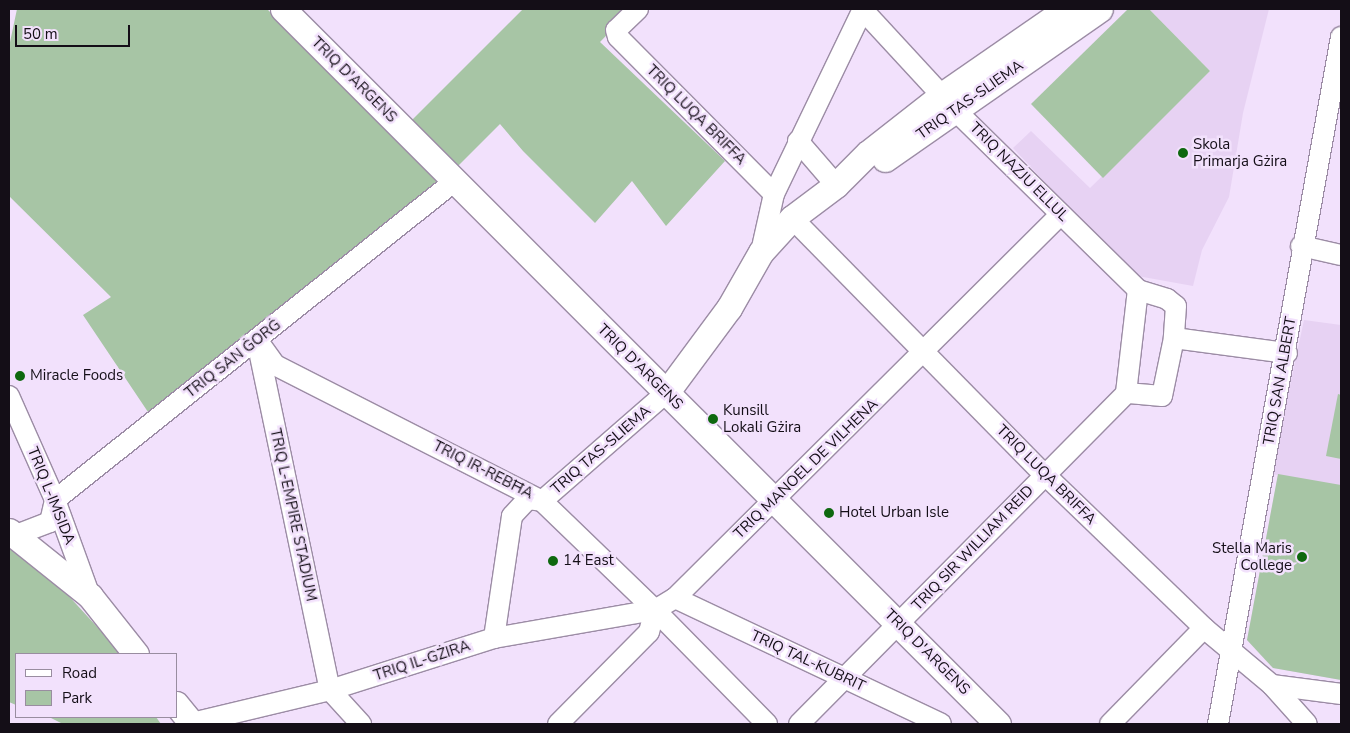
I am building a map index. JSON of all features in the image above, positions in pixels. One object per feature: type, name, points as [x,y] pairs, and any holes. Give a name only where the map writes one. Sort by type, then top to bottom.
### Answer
[{"type":"main road","name":"TRIQ D'ARGENS","points":[[283,9],[998,724]]},
{"type":"main road","name":"TRIQ TAS-SLIEMA","points":[[666,393],[729,308],[761,252],[792,218],[836,185],[878,163],[949,103],[1084,11]]},
{"type":"main road","points":[[12,533],[90,596],[135,653]]},
{"type":"main road","points":[[178,706],[192,724]]},
{"type":"street","name":"TRIQ LUQA BRIFFA","points":[[638,9],[616,30],[618,37],[774,194]]},
{"type":"street","name":"TRIQ NAZJU ELLUL","points":[[862,9],[949,103],[1138,290]]},
{"type":"street","points":[[761,252],[774,194],[862,9]]},
{"type":"street","name":"TRIQ SAN ALBERT","points":[[1218,724],[1286,353],[1302,246],[1341,37]]},
{"type":"street","points":[[798,141],[836,185]]},
{"type":"street","name":"TRIQ SAN ĠORĠ","points":[[54,500],[456,180]]},
{"type":"street","name":"TRIQ MANOEL DE VILHENA","points":[[655,610],[675,598],[924,353],[1061,214]]},
{"type":"street","name":"TRIQ LUQA BRIFFA","points":[[792,218],[1044,474],[1204,628],[1232,648],[1272,685],[1307,724]]},
{"type":"street","points":[[1302,246],[1341,255]]},
{"type":"street","points":[[1138,290],[1167,299],[1176,306],[1174,338],[1162,396],[1126,393],[1138,290]]},
{"type":"street","points":[[1174,338],[1286,353]]},
{"type":"street","name":"TRIQ IR-REBĦA","points":[[257,340],[275,364],[542,501],[655,610],[766,724]]},
{"type":"street","name":"TRIQ L-EMPIRE STADIUM","points":[[257,340],[330,690]]},
{"type":"street","name":"TRIQ TAS-SLIEMA","points":[[494,638],[512,516],[528,499],[542,501],[666,393]]},
{"type":"street","name":"TRIQ SIR WILLIAM REID","points":[[799,724],[1126,393]]},
{"type":"street","name":"TRIQ L-IMSIDA","points":[[9,396],[54,500],[90,596]]},
{"type":"street","points":[[12,533],[50,522],[54,500]]},
{"type":"street","name":"TRIQ TAL-KUBRIT","points":[[675,598],[941,724]]},
{"type":"street","points":[[558,724],[650,632],[655,610]]},
{"type":"street","name":"TRIQ IL-GŻIRA","points":[[192,724],[330,690],[494,638],[655,610]]},
{"type":"street","points":[[1110,724],[1204,628]]},
{"type":"street","points":[[1272,685],[1341,694]]},
{"type":"street","points":[[330,690],[361,724]]},
{"type":"shaded area","name":"Skola Primarja Gżira","points":[[1149,9],[1269,9],[1243,113],[1229,197],[1202,250],[1193,286],[1132,275],[1013,148],[1031,131],[1090,188],[1210,71]]},
{"type":"shaded area","name":"Stella Maris College","points":[[1304,320],[1341,325],[1341,680],[1273,668],[1247,640],[1278,475],[1271,474]]},
{"type":"green space","points":[[17,9],[267,9],[441,181],[148,412],[83,315],[111,297],[9,196],[9,47]]},
{"type":"green space","points":[[523,9],[632,9],[600,42],[725,161],[666,226],[632,181],[595,223],[523,151],[500,124],[458,166],[412,120]]},
{"type":"green space","points":[[1128,9],[1149,9],[1210,71],[1103,178],[1031,104]]},
{"type":"green space","points":[[1338,394],[1341,395],[1341,459],[1326,456]]},
{"type":"green space","name":"Stella Maris College","points":[[1278,474],[1341,485],[1341,680],[1273,668],[1247,640]]},
{"type":"green space","points":[[9,542],[55,581],[121,653],[15,653],[15,705],[9,702]]},
{"type":"green space","points":[[51,718],[157,718],[161,724],[63,724]]},
{"type":"place","name":"Skola Primarja Gżira","points":[[1183,153]]},
{"type":"place","name":"Miracle Foods","points":[[20,376]]},
{"type":"place","name":"Kunsill Lokali Gżira","points":[[713,419]]},
{"type":"place","name":"Hotel Urban Isle","points":[[829,513]]},
{"type":"place","name":"Stella Maris College","points":[[1302,557]]},
{"type":"place","name":"14 East","points":[[553,561]]}]
